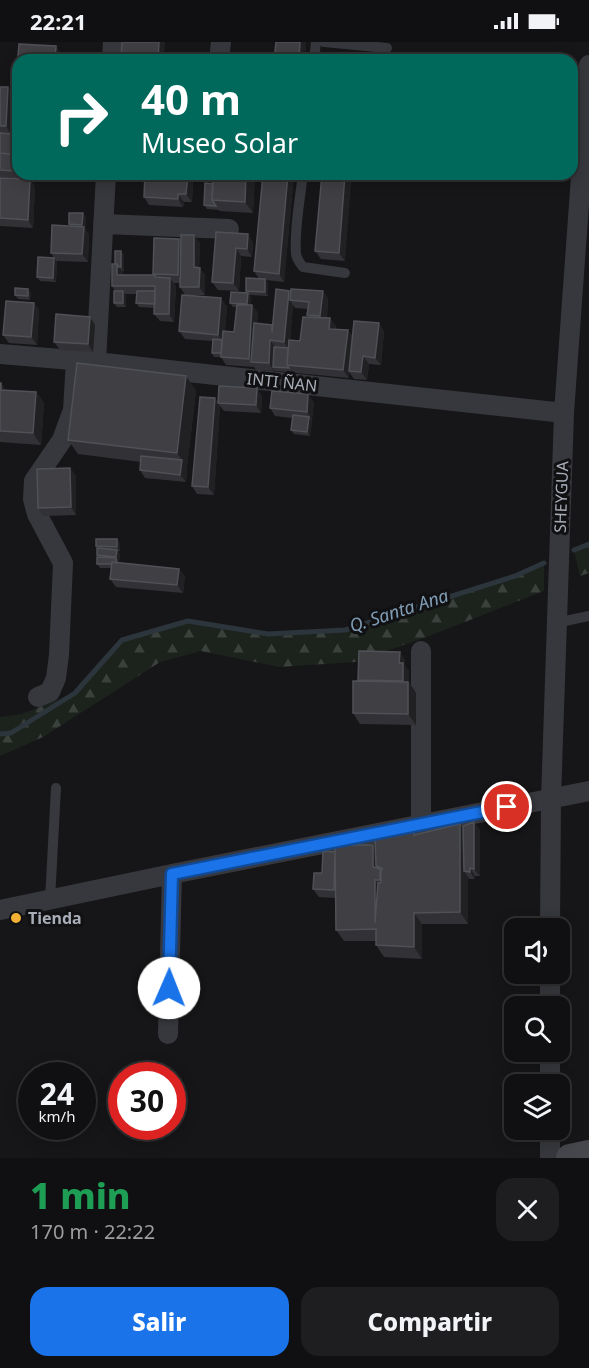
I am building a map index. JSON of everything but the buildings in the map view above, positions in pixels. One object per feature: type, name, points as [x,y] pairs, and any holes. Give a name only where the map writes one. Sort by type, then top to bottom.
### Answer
[{"type":"street","name":"SHEYGUA","points":[[550,918],[551,799],[564,413],[589,65]]},
{"type":"street","points":[[38,697],[50,692],[56,678],[63,564],[37,514],[33,499],[34,481],[62,440],[73,410],[86,361],[103,224],[106,180]]},
{"type":"street","points":[[103,224],[229,229]]},
{"type":"street","name":"INTI ÑAN","points":[[0,354],[86,361],[564,413]]},
{"type":"street","points":[[421,651],[421,825]]},
{"type":"street","points":[[0,910],[589,791]]},
{"type":"street","points":[[168,1034],[172,874]]},
{"type":"street","points":[[550,1140],[550,1158]]},
{"type":"street","points":[[570,1158],[589,1154]]},
{"type":"lane","points":[[324,42],[387,48]]},
{"type":"lane","points":[[302,180],[297,236],[298,261],[303,267],[345,273]]},
{"type":"lane","points":[[556,623],[589,616]]},
{"type":"lane","points":[[50,900],[56,788]]},
{"type":"green space","points":[[589,544],[589,573],[580,576],[574,550]]},
{"type":"green space","points":[[544,563],[544,591],[355,662],[279,667],[201,651],[160,662],[43,737],[0,756],[0,717],[22,714],[75,693],[122,640],[188,621],[268,634],[345,630],[515,576]]},
{"type":"waterway","name":"Q. Santa Ana","points":[[574,550],[589,544]]},
{"type":"waterway","name":"Q. Santa Ana","points":[[0,734],[11,733],[75,693],[122,640],[188,621],[268,634],[345,630],[515,576],[544,563]]},
{"type":"place","name":"Tienda","points":[[16,918]]},
{"type":"route","points":[[169,988],[172,874],[507,807]]}]
